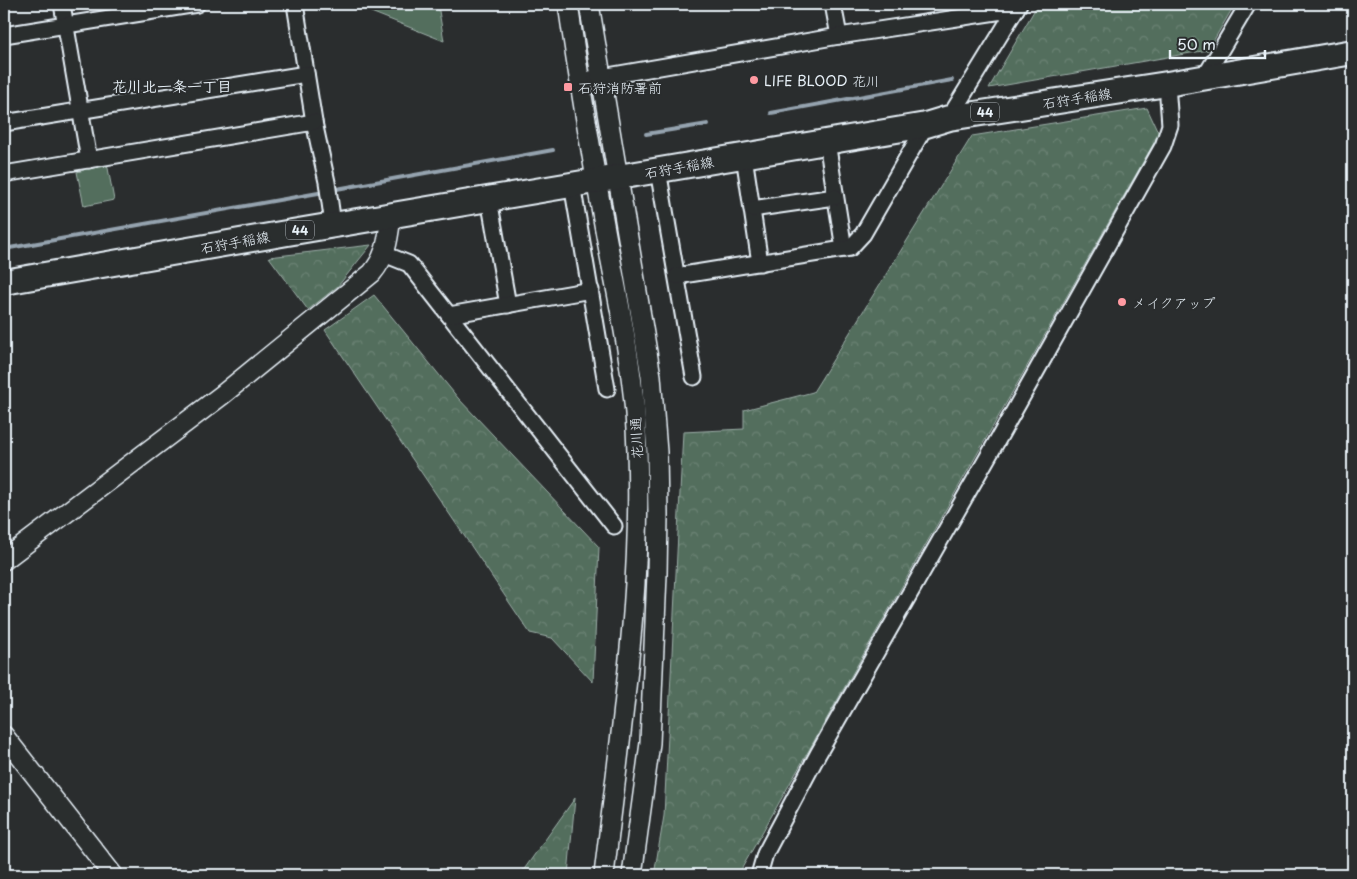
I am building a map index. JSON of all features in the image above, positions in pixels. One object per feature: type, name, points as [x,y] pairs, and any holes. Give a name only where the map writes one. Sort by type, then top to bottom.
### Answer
[{"type":"main road","name":"石狩手稲線","points":[[4,282],[333,224],[391,216],[926,125],[949,118],[1204,78],[1353,52]]},
{"type":"street","points":[[62,4],[89,160]]},
{"type":"street","points":[[4,35],[197,4]]},
{"type":"street","points":[[295,4],[333,224]]},
{"type":"street","name":"花川通","points":[[568,4],[579,81],[607,178],[651,376],[657,452],[658,514],[650,743],[632,875]]},
{"type":"street","name":"花川通","points":[[589,4],[601,78],[607,178],[634,412],[638,480],[637,546],[631,654],[604,875]]},
{"type":"street","points":[[833,4],[839,36]]},
{"type":"street","points":[[1204,78],[1248,4]]},
{"type":"street","points":[[579,81],[1018,6]]},
{"type":"street","points":[[949,118],[1018,6]]},
{"type":"street","points":[[4,123],[306,74]]},
{"type":"street","points":[[759,875],[765,854],[818,754],[1163,146],[1170,125],[1167,84]]},
{"type":"street","points":[[4,174],[314,122]]},
{"type":"street","points":[[676,276],[850,248],[864,234],[926,125]]},
{"type":"street","points":[[827,142],[844,249]]},
{"type":"street","points":[[744,156],[760,263]]},
{"type":"street","points":[[658,170],[694,377]]},
{"type":"street","points":[[572,184],[608,389]]},
{"type":"street","points":[[752,209],[836,197]]},
{"type":"street","points":[[489,199],[508,305]]},
{"type":"street","points":[[4,560],[222,395],[372,272],[381,262],[387,247],[391,216]]},
{"type":"street","points":[[384,254],[409,264],[614,526]]},
{"type":"street","points":[[449,315],[591,290]]},
{"type":"street","points":[[4,736],[112,875]]},
{"type":"green space","points":[[351,4],[438,5],[444,41]]},
{"type":"green space","points":[[1038,4],[1235,4],[1208,50],[989,88]]},
{"type":"green space","points":[[1147,108],[1159,134],[738,875],[654,875],[664,816],[683,432],[744,429],[744,410],[813,392],[972,136]]},
{"type":"green space","points":[[107,163],[114,200],[84,206],[77,172],[84,170],[84,167]]},
{"type":"green space","points":[[371,245],[338,286],[308,310],[269,257]]},
{"type":"green space","points":[[374,295],[458,398],[599,547],[593,682],[552,638],[530,633],[325,330]]},
{"type":"green space","points":[[575,798],[568,875],[520,875]]},
{"type":"waterway","points":[[771,113],[952,80]]},
{"type":"waterway","points":[[646,134],[708,124]]},
{"type":"waterway","points":[[331,190],[553,150]]},
{"type":"waterway","points":[[4,249],[324,192]]},
{"type":"place","name":"LIFE BLOOD 花川","points":[[754,80]]},
{"type":"place","name":"石狩消防署前","points":[[568,87]]},
{"type":"place","name":"メイクアップ","points":[[1122,302]]},
{"type":"district","name":"花川北一条一丁目","points":[[172,85]]}]
